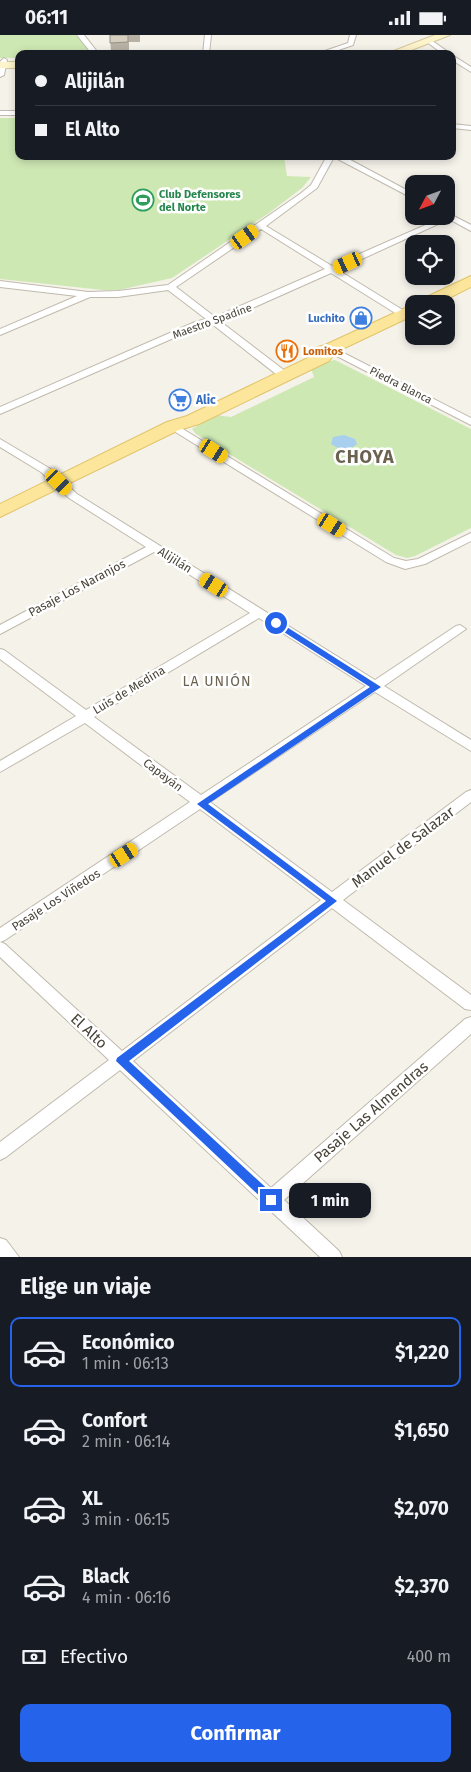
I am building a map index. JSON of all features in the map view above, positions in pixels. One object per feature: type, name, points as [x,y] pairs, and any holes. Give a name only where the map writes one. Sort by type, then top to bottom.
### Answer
[{"type":"main road","points":[[403,50],[445,35]]},
{"type":"main road","points":[[1,65],[15,61]]},
{"type":"main road","points":[[1,65],[15,65]]},
{"type":"main road","points":[[442,295],[471,281]]},
{"type":"main road","points":[[0,511],[173,426],[193,420],[281,373],[323,357],[330,349],[405,312]]},
{"type":"street","points":[[80,35],[93,50]]},
{"type":"street","points":[[206,50],[208,35]]},
{"type":"street","points":[[332,50],[351,44],[353,35]]},
{"type":"street","points":[[429,41],[442,50]]},
{"type":"street","points":[[456,60],[471,70]]},
{"type":"street","points":[[0,113],[15,113]]},
{"type":"street","points":[[456,126],[471,128]]},
{"type":"street","points":[[0,284],[89,294],[118,294],[170,287],[261,226],[314,186],[329,160]]},
{"type":"street","points":[[344,160],[405,192]]},
{"type":"street","points":[[455,219],[471,228]]},
{"type":"street","name":"Maestro Spadine","points":[[0,411],[198,323],[225,318],[427,225]]},
{"type":"street","points":[[261,226],[331,270],[405,309]]},
{"type":"street","points":[[170,287],[281,373]]},
{"type":"street","points":[[0,332],[89,294]]},
{"type":"street","name":"Piedra Blanca","points":[[330,349],[471,422]]},
{"type":"street","points":[[455,413],[471,408]]},
{"type":"street","points":[[173,426],[390,560],[405,565],[420,562],[471,536]]},
{"type":"street","name":"Alijilán","points":[[0,442],[45,470],[73,496],[471,746]]},
{"type":"street","name":"Pasaje Los Naranjos","points":[[0,630],[154,547]]},
{"type":"street","name":"Luis de Medina","points":[[0,767],[259,613]]},
{"type":"street","name":"Pasaje Los Viñedos","points":[[0,936],[201,804],[460,629]]},
{"type":"street","name":"Capayán","points":[[0,653],[471,1005]]},
{"type":"street","name":"Manuel de Salazar","points":[[0,1152],[471,795]]},
{"type":"street","name":"El Alto","points":[[0,948],[333,1257]]},
{"type":"street","name":"Pasaje Las Almendras","points":[[271,1200],[471,1024]]},
{"type":"street","points":[[0,1246],[10,1257]]},
{"type":"green space","points":[[0,35],[76,35],[89,50],[15,50],[15,58],[0,58]]},
{"type":"green space","name":"Club Defensores del Norte","points":[[0,118],[15,118],[15,160],[285,160],[287,176],[311,177],[302,188],[269,213],[172,278],[119,290],[0,279]]},
{"type":"green space","points":[[335,360],[471,429],[471,528],[415,556],[407,558],[396,555],[196,434],[192,429],[216,415],[231,417],[314,377],[311,369],[325,362]]},
{"type":"water","points":[[344,435],[355,439],[357,444],[351,448],[344,449],[337,448],[331,444],[333,437]]},
{"type":"building","points":[[110,35],[128,35],[128,42],[110,43]]},
{"type":"place","name":"Club Defensores del Norte","points":[[143,200]]},
{"type":"place","name":"Luchito","points":[[361,318]]},
{"type":"place","name":"Lomitos","points":[[287,351]]},
{"type":"place","name":"Alic","points":[[180,400]]},
{"type":"district","name":"CHOYA","points":[[365,457]]},
{"type":"district","name":"LA UNIÓN","points":[[217,681]]},
{"type":"route","points":[[271,1200],[121,1061],[332,901],[201,804],[376,687],[276,623]]}]
